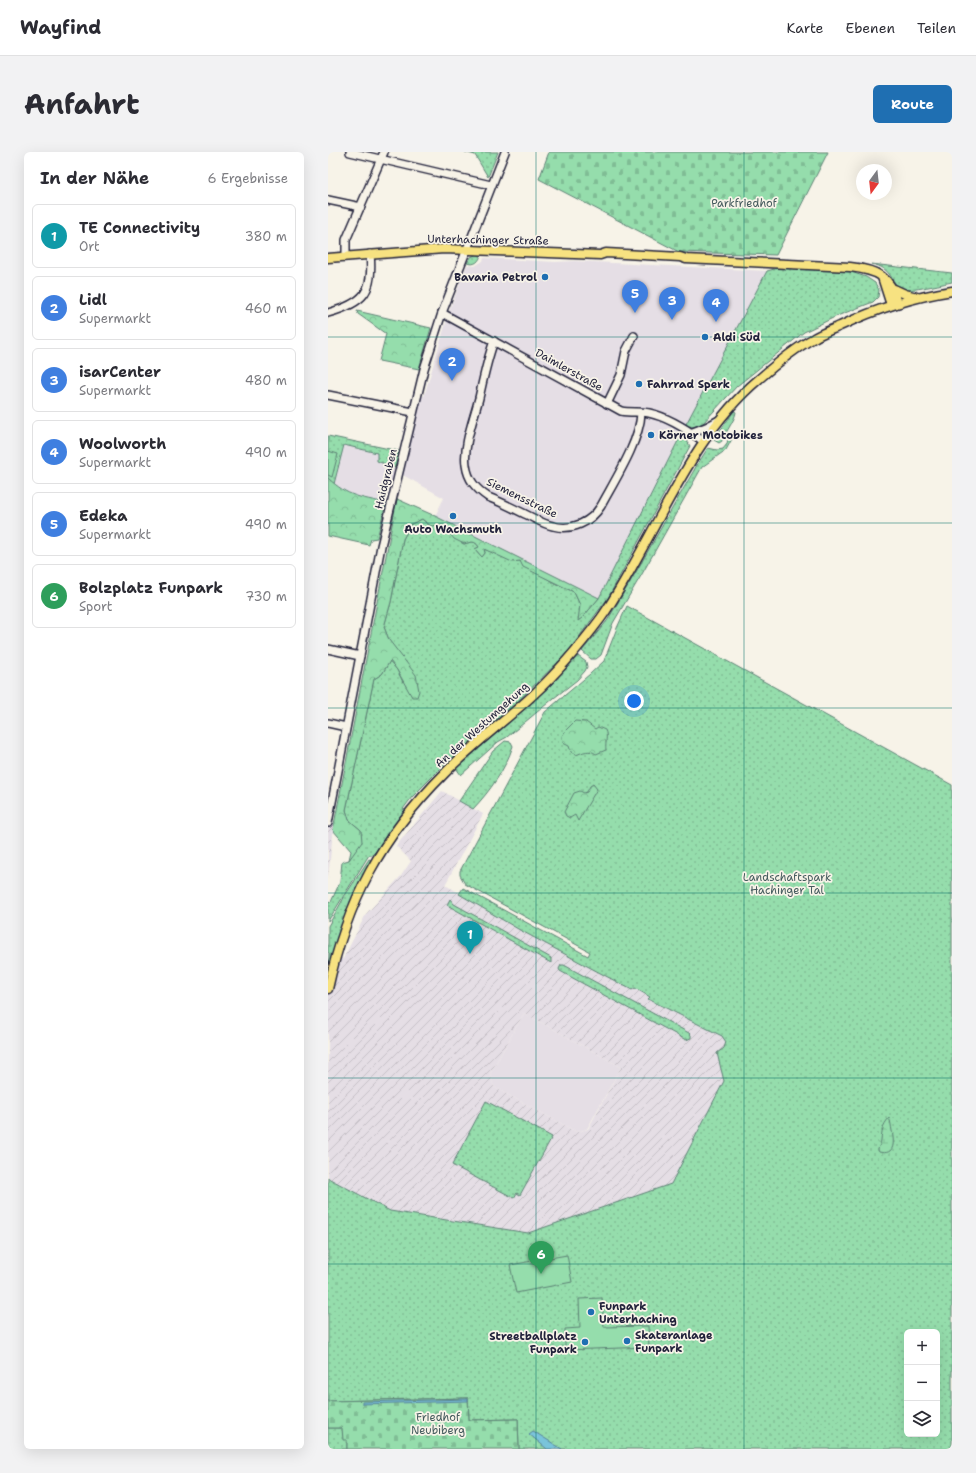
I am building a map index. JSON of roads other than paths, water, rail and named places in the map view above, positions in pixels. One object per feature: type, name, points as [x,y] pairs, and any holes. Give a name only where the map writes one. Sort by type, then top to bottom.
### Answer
[{"type":"main road","name":"Unterhachinger Straße","points":[[328,258],[422,250],[467,249],[600,255],[606,258],[679,261],[686,259],[790,264],[860,268],[873,272],[887,281],[894,289]]},
{"type":"main road","points":[[881,277],[894,304]]},
{"type":"main road","points":[[894,304],[894,289],[919,298]]},
{"type":"main road","name":"An der Westumgehung","points":[[328,989],[335,957],[348,917],[367,876],[391,836],[417,802],[446,771],[547,682],[585,639],[613,600],[703,441],[733,402],[787,356],[813,338],[866,314],[894,304],[952,291]]},
{"type":"street","points":[[350,152],[383,156],[491,185]]},
{"type":"street","name":"Haidgraben","points":[[328,823],[331,788],[346,726],[384,533],[424,368],[442,313],[504,152]]},
{"type":"street","points":[[346,256],[346,240],[383,156]]},
{"type":"street","points":[[328,200],[361,208]]},
{"type":"street","points":[[328,312],[355,303],[365,294],[370,280],[370,254]]},
{"type":"street","name":"Daimlerstraße","points":[[442,313],[621,411],[642,412],[658,416],[690,432],[703,441]]},
{"type":"street","points":[[607,404],[621,375],[626,352],[634,336]]},
{"type":"street","name":"Siemensstraße","points":[[494,342],[468,441],[465,460],[468,473],[474,485],[480,492],[488,497],[553,526],[576,526],[588,520],[596,514],[601,506],[636,439],[642,412]]},
{"type":"street","points":[[328,395],[413,412]]},
{"type":"street","points":[[690,432],[706,427],[719,420]]},
{"type":"street","points":[[328,649],[360,656]]},
{"type":"street","points":[[328,723],[346,726]]},
{"type":"water","points":[[468,1399],[468,1401],[362,1404],[362,1402]]},
{"type":"water","points":[[533,1431],[562,1449],[547,1449],[529,1434]]},
{"type":"place","name":"Bavaria Petrol","points":[[545,277]]},
{"type":"place","name":"Edeka","points":[[635,313]]},
{"type":"place","name":"isarCenter","points":[[672,320]]},
{"type":"place","name":"Woolworth","points":[[716,322]]},
{"type":"place","name":"Aldi Süd","points":[[705,337]]},
{"type":"place","name":"Lidl","points":[[452,381]]},
{"type":"place","name":"Fahrrad Sperk","points":[[639,384]]},
{"type":"place","name":"Körner Motobikes","points":[[651,435]]},
{"type":"place","name":"Auto Wachsmuth","points":[[453,516]]},
{"type":"place","name":"TE Connectivity","points":[[470,954]]},
{"type":"place","name":"Bolzplatz Funpark","points":[[541,1274]]},
{"type":"place","name":"Funpark Unterhaching","points":[[591,1312]]},
{"type":"place","name":"Skateranlage Funpark","points":[[627,1341]]},
{"type":"place","name":"Streetballplatz Funpark","points":[[585,1342]]},
{"type":"park label","name":"Parkfriedhof","points":[[744,203]]},
{"type":"park label","name":"Landschaftspark Hachinger Tal","points":[[787,883]]},
{"type":"park label","name":"Friedhof Neubiberg","points":[[438,1423]]}]
